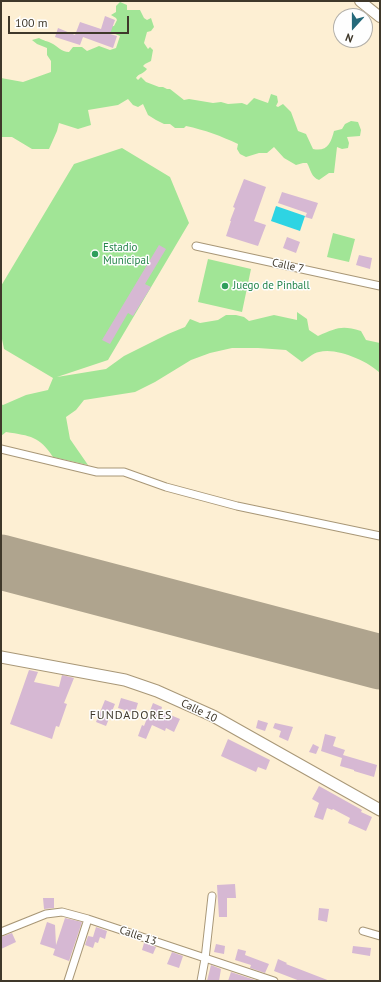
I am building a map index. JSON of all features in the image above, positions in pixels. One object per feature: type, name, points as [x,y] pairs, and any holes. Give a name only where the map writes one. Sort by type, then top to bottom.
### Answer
[{"type":"main road","name":"Calle 10","points":[[1,657],[125,680],[157,691],[212,716],[380,810]]},
{"type":"street","points":[[360,1],[380,17]]},
{"type":"street","name":"Calle 7","points":[[196,246],[380,286]]},
{"type":"street","points":[[1,449],[97,472],[124,472],[166,487],[237,506],[380,536]]},
{"type":"street","points":[[201,981],[212,896]]},
{"type":"street","name":"Calle 13","points":[[1,932],[46,914],[62,912],[88,919],[274,981]]},
{"type":"street","points":[[68,981],[88,919]]},
{"type":"street","points":[[363,931],[380,936]]},
{"type":"green space","points":[[120,2],[127,5],[127,10],[140,10],[144,18],[147,20],[151,18],[154,27],[151,31],[147,32],[144,43],[148,49],[150,47],[153,50],[151,61],[143,66],[147,69],[137,76],[136,78],[138,80],[141,77],[146,82],[170,89],[184,100],[189,99],[228,104],[242,103],[247,105],[254,98],[268,103],[271,94],[277,96],[278,102],[276,106],[278,107],[283,104],[291,112],[298,131],[306,134],[313,149],[318,150],[328,146],[334,131],[342,129],[345,124],[351,121],[358,122],[361,130],[360,136],[347,137],[349,143],[348,148],[342,149],[337,147],[334,173],[329,173],[319,180],[313,175],[307,163],[296,165],[284,158],[274,147],[267,153],[259,153],[246,157],[240,154],[237,149],[238,144],[200,129],[186,126],[184,128],[175,128],[170,124],[164,124],[148,115],[143,104],[138,107],[133,105],[128,99],[118,105],[88,110],[91,125],[78,129],[59,123],[49,149],[32,149],[12,137],[1,137],[1,78],[23,82],[51,72],[51,61],[47,55],[47,48],[32,40],[39,38],[66,52],[69,52],[73,47],[82,47],[87,51],[99,46],[110,50],[116,48],[120,36],[108,31],[107,27],[114,26],[117,20],[111,15],[116,12],[116,6]]},
{"type":"green space","name":"Estadio Municipal","points":[[122,148],[170,177],[189,223],[108,360],[57,377],[106,369],[124,356],[185,327],[190,319],[200,323],[218,320],[226,315],[236,315],[244,317],[249,321],[274,315],[297,320],[297,312],[307,319],[309,330],[318,336],[335,329],[349,328],[361,331],[366,340],[380,343],[380,373],[375,368],[360,360],[334,351],[317,353],[302,362],[286,350],[232,348],[210,353],[191,360],[155,382],[135,392],[84,400],[76,410],[66,417],[70,439],[88,465],[53,457],[39,441],[28,436],[6,432],[1,436],[1,404],[3,405],[26,395],[48,390],[53,378],[4,349],[1,334],[1,286],[74,164]]},
{"type":"green space","points":[[333,233],[355,239],[349,262],[327,257]]},
{"type":"green space","name":"Juego de Pinball","points":[[208,259],[251,269],[242,312],[198,302]]},
{"type":"water","points":[[276,206],[305,216],[300,231],[271,221]]},
{"type":"building","points":[[105,16],[115,20],[110,34],[117,36],[113,48],[83,37],[80,45],[55,37],[58,28],[75,35],[80,22],[101,29]]},
{"type":"building","points":[[244,179],[266,187],[254,221],[266,225],[258,246],[226,236],[235,208],[233,207]]},
{"type":"building","points":[[282,192],[318,203],[312,219],[305,217],[307,213],[278,203]]},
{"type":"building","points":[[287,237],[300,242],[296,253],[283,248]]},
{"type":"building","points":[[159,245],[166,249],[145,284],[151,287],[133,316],[128,313],[110,344],[102,340]]},
{"type":"building","points":[[359,255],[372,258],[370,269],[356,265]]},
{"type":"building","points":[[29,670],[38,672],[34,682],[59,687],[62,675],[74,678],[64,703],[67,704],[59,727],[56,726],[52,739],[10,724]]},
{"type":"building","points":[[121,698],[138,703],[135,713],[118,708]]},
{"type":"building","points":[[105,700],[115,704],[106,726],[96,722]]},
{"type":"building","points":[[153,703],[162,707],[161,711],[180,719],[174,732],[166,728],[165,731],[152,725],[146,739],[138,736],[142,725],[144,726]]},
{"type":"building","points":[[258,720],[268,723],[265,731],[256,728]]},
{"type":"building","points":[[275,723],[293,727],[288,741],[279,737],[281,731],[273,728]]},
{"type":"building","points":[[325,734],[336,737],[333,746],[345,750],[343,755],[377,765],[374,777],[340,766],[342,758],[321,751]]},
{"type":"building","points":[[228,739],[270,760],[266,770],[258,767],[256,772],[221,756]]},
{"type":"building","points":[[313,744],[319,747],[316,754],[309,752]]},
{"type":"building","points":[[319,786],[362,810],[361,812],[372,817],[366,831],[348,823],[350,818],[333,809],[327,808],[323,820],[314,817],[319,803],[312,799]]},
{"type":"building","points":[[235,884],[236,898],[227,898],[227,917],[219,917],[217,885]]},
{"type":"building","points":[[43,898],[54,898],[54,908],[44,909]]},
{"type":"building","points":[[319,908],[329,909],[327,922],[318,920]]},
{"type":"building","points":[[65,918],[82,922],[69,961],[53,955],[55,949],[40,944],[47,922],[55,925],[56,945]]},
{"type":"building","points":[[96,927],[107,931],[105,939],[100,937],[98,943],[95,942],[93,948],[85,945],[88,936],[93,937]]},
{"type":"building","points":[[12,933],[16,942],[1,949],[1,937]]},
{"type":"building","points":[[144,943],[156,947],[153,954],[142,950]]},
{"type":"building","points":[[216,944],[225,946],[224,954],[214,952]]},
{"type":"building","points":[[353,946],[371,948],[370,956],[352,953]]},
{"type":"building","points":[[238,949],[246,951],[245,955],[269,964],[265,973],[250,968],[251,965],[235,960]]},
{"type":"building","points":[[172,952],[183,956],[179,968],[167,964]]},
{"type":"building","points":[[278,959],[287,963],[286,964],[330,981],[300,981],[274,971]]},
{"type":"building","points":[[211,965],[221,969],[219,981],[207,981]]},
{"type":"building","points":[[231,972],[258,981],[228,981]]},
{"type":"runway","points":[[1,562],[380,662]]},
{"type":"place","name":"Estadio Municipal","points":[[95,254]]},
{"type":"place","name":"Juego de Pinball","points":[[225,286]]},
{"type":"district","name":"FUNDADORES","points":[[131,716]]}]
